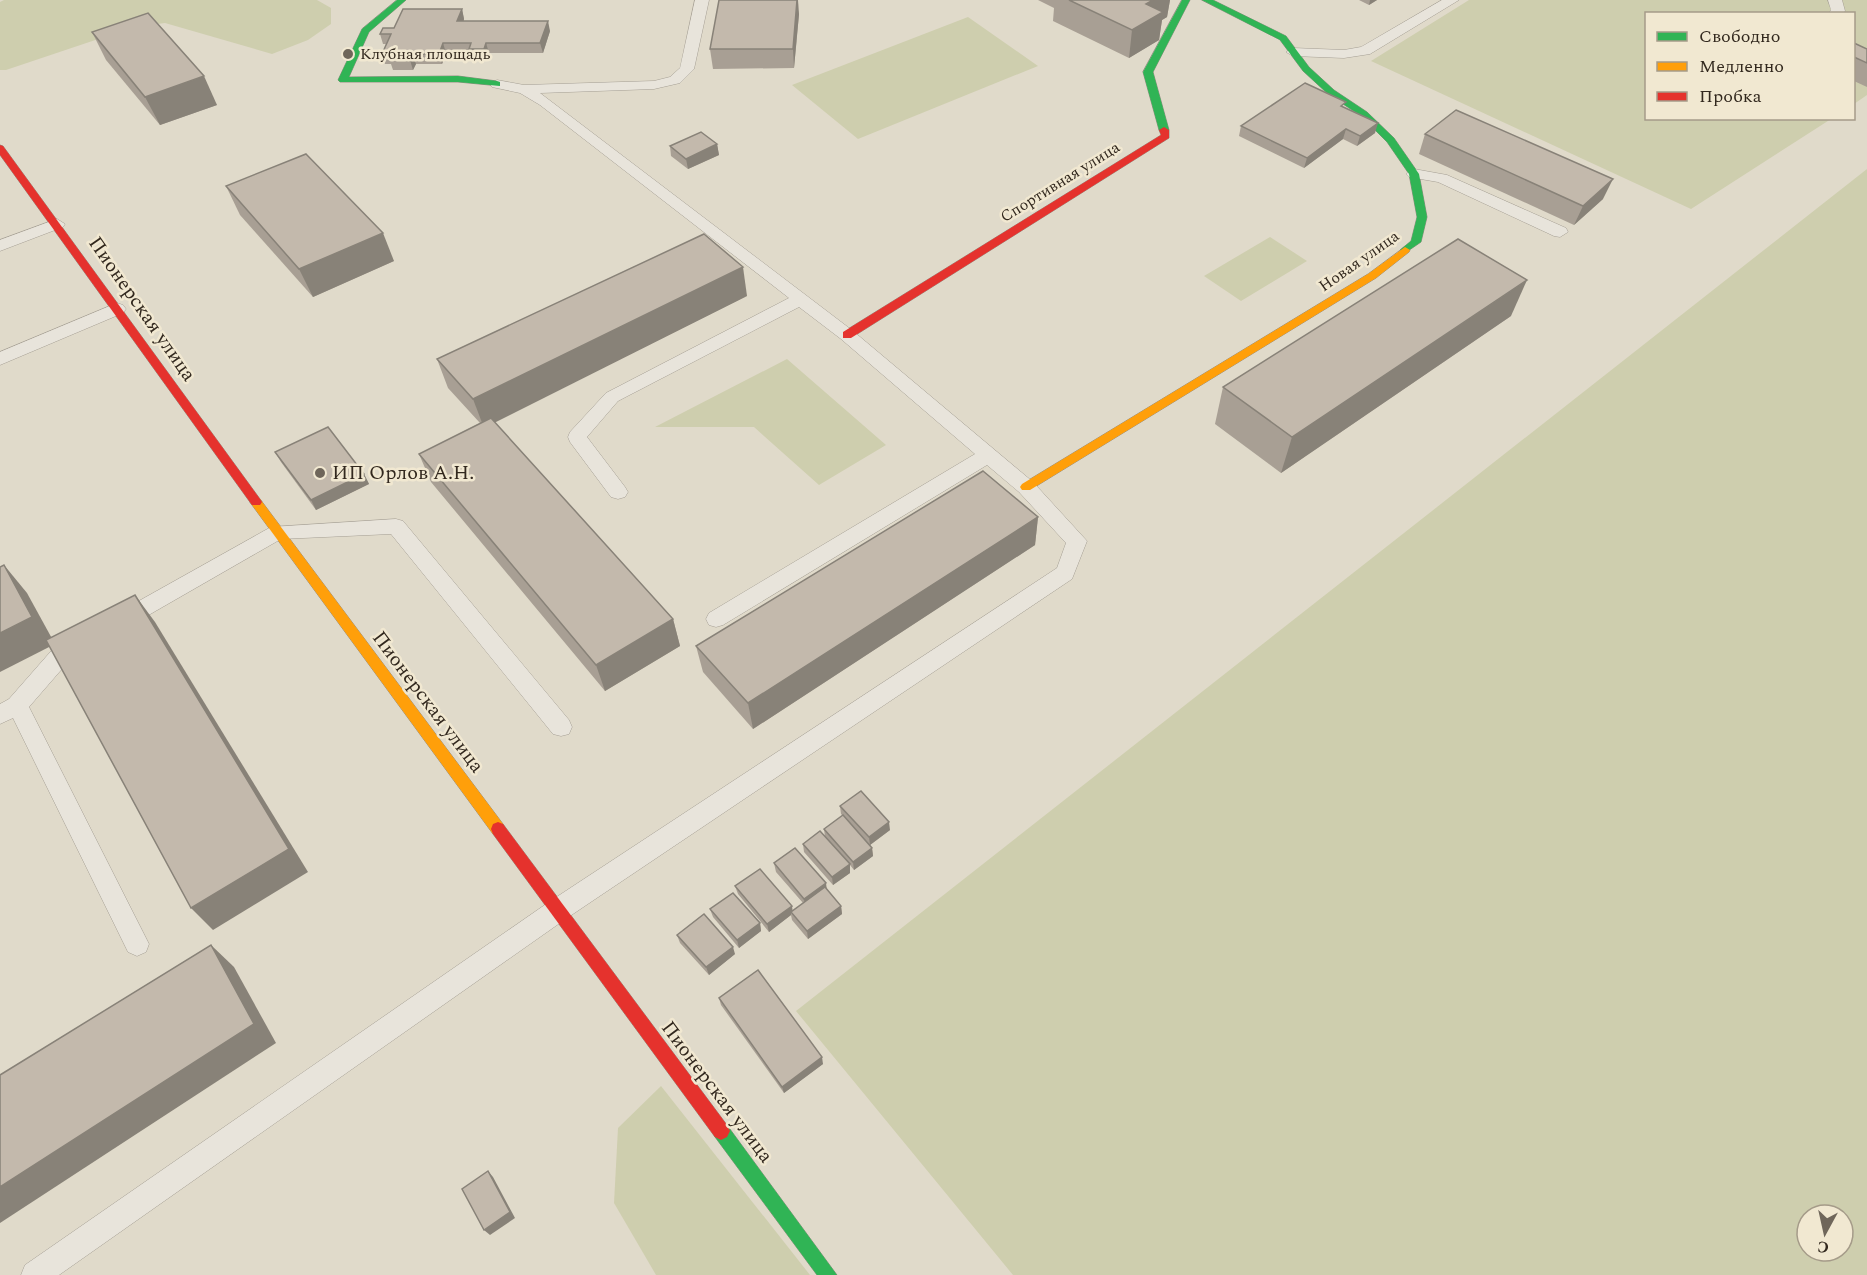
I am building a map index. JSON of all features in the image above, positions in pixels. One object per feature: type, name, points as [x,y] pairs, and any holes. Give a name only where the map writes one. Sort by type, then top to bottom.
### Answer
[{"type":"street","points":[[401,0],[364,31],[343,80],[458,79],[497,84]]},
{"type":"street","name":"Спортивная улица","points":[[847,335],[1166,136],[1148,72],[1186,0]]},
{"type":"street","name":"Новая улица","points":[[1026,487],[1372,276],[1416,242],[1422,217],[1414,174],[1391,140],[1364,114],[1330,92],[1306,69],[1283,38],[1206,0]]},
{"type":"street","name":"Пионерская улица","points":[[0,148],[278,532],[828,1275]]},
{"type":"lane","points":[[497,84],[524,89],[654,86],[675,80],[687,69],[702,0]]},
{"type":"lane","points":[[1293,52],[1344,54],[1365,51],[1452,0]]},
{"type":"lane","points":[[35,1275],[558,910],[1065,573],[1077,541],[1026,487],[847,335],[545,102],[524,89]]},
{"type":"lane","points":[[1414,174],[1442,178],[1560,232]]},
{"type":"lane","points":[[0,246],[57,224]]},
{"type":"lane","points":[[618,492],[577,437],[612,397],[801,299]]},
{"type":"lane","points":[[0,359],[117,309]]},
{"type":"lane","points":[[716,619],[989,455]]},
{"type":"lane","points":[[137,944],[9,710],[60,656],[278,532],[396,526],[561,727]]},
{"type":"green space","points":[[4,0],[317,0],[331,8],[331,24],[308,40],[272,54],[165,23],[134,27],[6,70],[0,70],[0,2]]},
{"type":"green space","points":[[1469,0],[1867,0],[1867,95],[1855,103],[1855,12],[1645,12],[1645,120],[1829,120],[1691,209],[1371,61]]},
{"type":"green space","points":[[968,17],[1038,66],[858,139],[792,85]]},
{"type":"green space","points":[[1867,169],[1867,1275],[1013,1275],[796,1011]]},
{"type":"green space","points":[[1270,237],[1307,261],[1241,301],[1204,276]]},
{"type":"green space","points":[[787,359],[886,445],[819,485],[754,427],[655,427]]},
{"type":"green space","points":[[661,1086],[810,1275],[656,1275],[614,1203],[618,1128]]},
{"type":"building","points":[[719,0],[797,0],[793,49],[710,49]]},
{"type":"building","points":[[1069,0],[1153,0],[1146,4],[1163,12],[1132,30]]},
{"type":"building","points":[[403,9],[462,9],[457,21],[548,21],[540,43],[486,43],[484,49],[469,49],[471,43],[443,43],[439,54],[412,54],[410,60],[389,60],[392,54],[382,54],[391,34],[380,34],[383,28],[394,28]]},
{"type":"building","points":[[148,13],[204,76],[145,97],[92,32]]},
{"type":"building","points":[[1855,43],[1867,49],[1867,63],[1855,57]]},
{"type":"building","points":[[1305,83],[1346,102],[1341,106],[1378,123],[1360,136],[1346,129],[1307,158],[1241,126]]},
{"type":"building","points":[[1456,110],[1613,179],[1583,206],[1425,134]]},
{"type":"building","points":[[701,132],[717,144],[686,159],[670,146]]},
{"type":"building","points":[[306,154],[383,233],[299,269],[226,186]]},
{"type":"building","points":[[704,234],[743,267],[473,399],[437,359]]},
{"type":"building","points":[[1458,239],[1527,280],[1292,437],[1223,387]]},
{"type":"building","points":[[491,418],[673,619],[596,665],[419,454]]},
{"type":"building","points":[[328,427],[364,474],[311,500],[275,452]]},
{"type":"building","points":[[983,471],[1038,517],[748,703],[696,646]]},
{"type":"building","points":[[4,565],[32,617],[0,633],[0,567]]},
{"type":"building","points":[[135,595],[289,849],[191,908],[46,640]]},
{"type":"building","points":[[861,791],[889,822],[869,837],[840,806]]},
{"type":"building","points":[[843,815],[872,848],[853,862],[824,829]]},
{"type":"building","points":[[820,831],[850,864],[832,877],[803,844]]},
{"type":"building","points":[[795,848],[826,883],[804,899],[774,863]]},
{"type":"building","points":[[760,869],[792,906],[767,924],[735,886]]},
{"type":"building","points":[[825,887],[841,906],[807,931],[791,912]]},
{"type":"building","points":[[733,893],[760,923],[737,940],[710,909]]},
{"type":"building","points":[[704,914],[733,947],[706,967],[677,935]]},
{"type":"building","points":[[211,945],[254,1024],[0,1187],[0,1075]]},
{"type":"building","points":[[758,970],[822,1057],[782,1087],[719,998]]},
{"type":"building","points":[[488,1171],[510,1212],[484,1230],[462,1189]]},
{"type":"traffic: fast","points":[[402,0],[365,31],[343,80],[458,79],[497,84]]},
{"type":"traffic: fast","points":[[1164,130],[1148,72],[1186,0]]},
{"type":"traffic: fast","points":[[1206,0],[1283,38],[1306,69],[1331,92],[1364,114],[1391,140],[1414,174],[1422,217],[1416,242],[1405,250]]},
{"type":"traffic: fast","points":[[721,1131],[828,1275]]},
{"type":"traffic: slow","points":[[1026,487],[1372,276],[1405,250]]},
{"type":"traffic: slow","points":[[256,502],[498,829]]},
{"type":"traffic: jam","points":[[847,335],[1166,136],[1164,130]]},
{"type":"traffic: jam","points":[[0,148],[256,502]]},
{"type":"traffic: jam","points":[[498,829],[721,1131]]},
{"type":"place","name":"Клубная площадь","points":[[348,54]]},
{"type":"place","name":"ИП Орлов А.Н.","points":[[320,473]]}]
